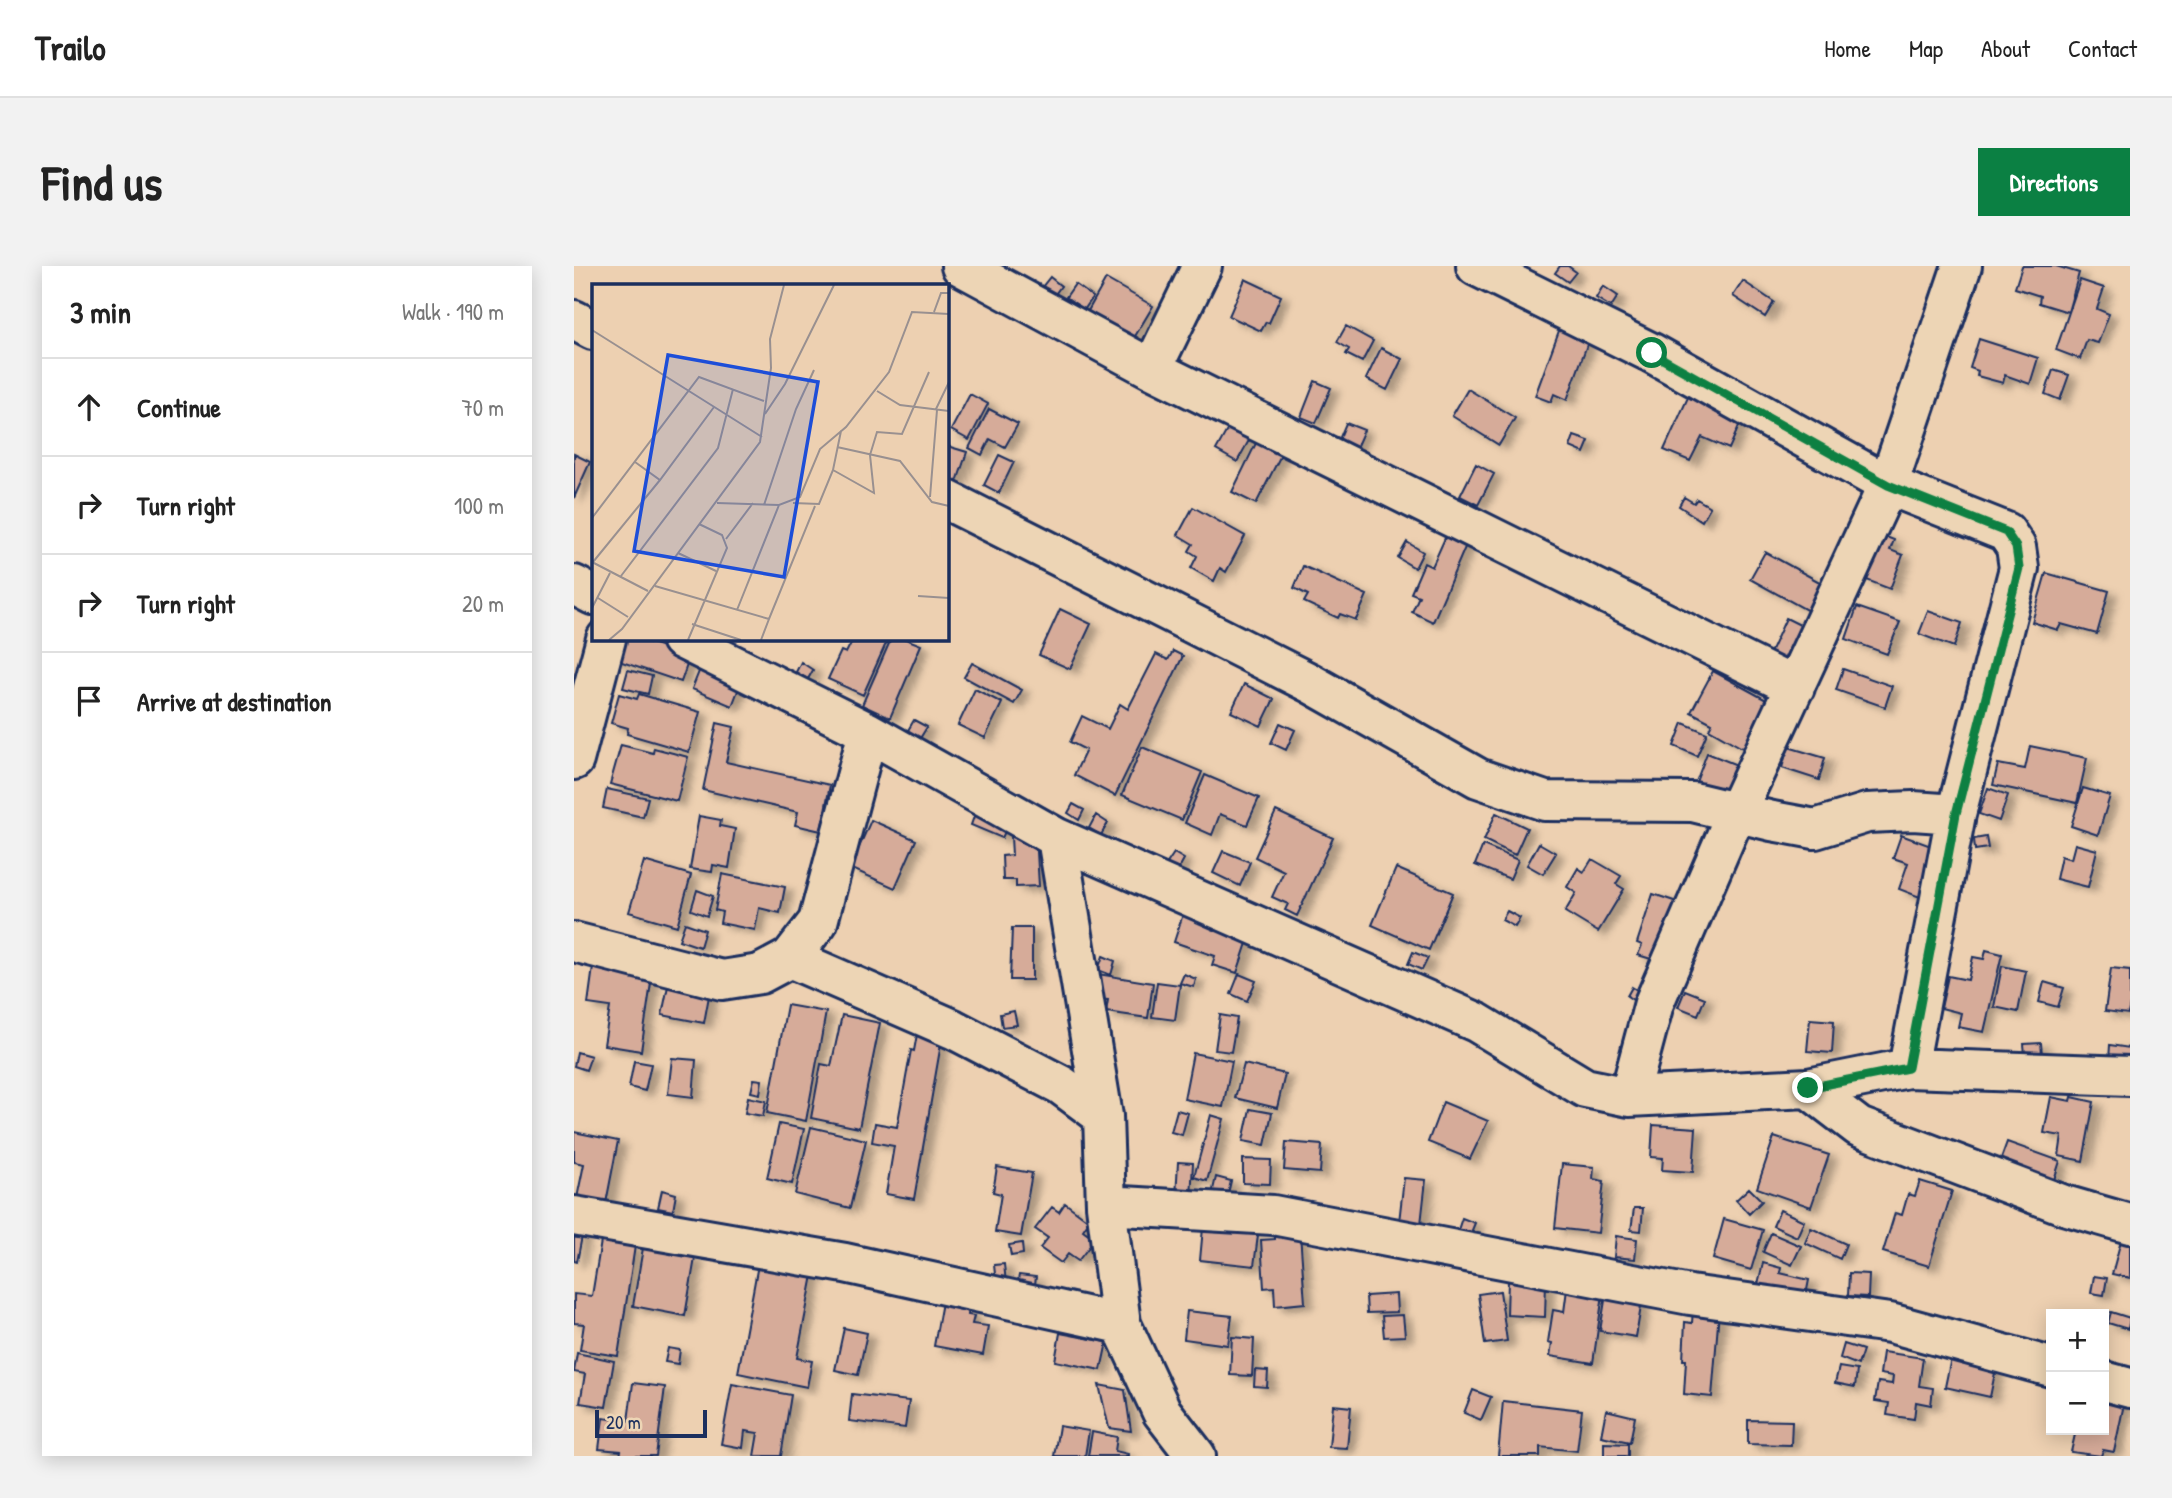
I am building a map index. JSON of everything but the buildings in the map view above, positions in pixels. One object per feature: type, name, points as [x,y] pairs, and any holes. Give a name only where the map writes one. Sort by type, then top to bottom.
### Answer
[{"type":"street","points":[[961,266],[1152,369],[1795,687]]},
{"type":"street","points":[[1152,369],[1202,266]]},
{"type":"street","points":[[1476,266],[1652,353],[1888,485],[2006,532],[2016,547],[2019,568],[1956,814],[1908,1068]]},
{"type":"street","points":[[1629,1097],[1654,1003],[1736,813],[1888,485],[1962,266]]},
{"type":"street","points":[[574,320],[592,329]]},
{"type":"street","points":[[948,501],[1310,683],[1478,778],[1545,801],[1693,802],[1815,829],[1867,813],[1913,811],[1956,814]]},
{"type":"street","points":[[574,585],[592,594]]},
{"type":"street","points":[[574,760],[606,640]]},
{"type":"street","points":[[683,640],[868,732],[1057,838],[1476,1022],[1585,1088],[1629,1097],[1808,1088],[1908,1068],[2130,1076]]},
{"type":"street","points":[[574,942],[722,980],[760,974],[790,958],[818,922],[868,732]]},
{"type":"street","points":[[1057,838],[1103,1116],[1106,1205],[1121,1324],[1162,1412],[1196,1456]]},
{"type":"street","points":[[790,958],[953,1029],[1061,1085],[1103,1116]]},
{"type":"street","points":[[1808,1088],[1859,1127],[2064,1205],[2130,1224]]},
{"type":"street","points":[[1106,1205],[1273,1215],[1690,1295],[1891,1323],[2046,1366]]},
{"type":"street","points":[[574,1216],[845,1263],[1121,1324]]},
{"type":"street","points":[[2109,1382],[2130,1388]]},
{"type":"street","points":[[1162,1412],[1163,1456]]},
{"type":"route","points":[[1652,353],[1888,485],[2006,532],[2016,547],[2019,568],[1956,814],[1908,1068],[1808,1088]]}]
